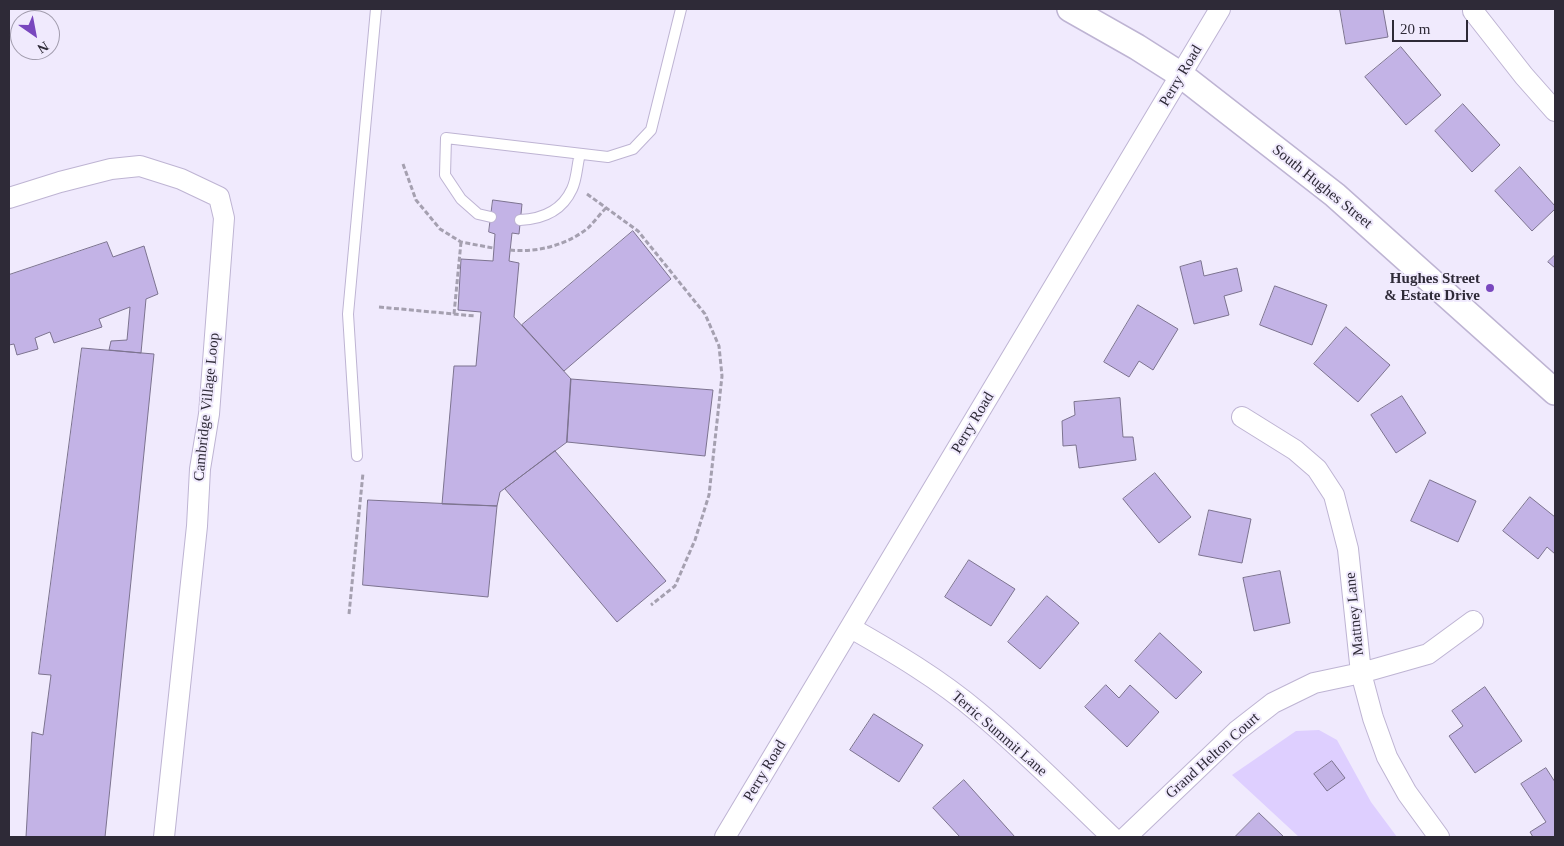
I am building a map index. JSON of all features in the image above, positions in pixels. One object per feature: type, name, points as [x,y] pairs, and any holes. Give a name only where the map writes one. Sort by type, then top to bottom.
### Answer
[{"type":"street","name":"South Hughes Street","points":[[1070,9],[1137,47],[1181,75],[1335,195],[1555,392]]},
{"type":"street","name":"Perry Road","points":[[725,837],[1220,9]]},
{"type":"street","points":[[1473,11],[1524,76],[1555,111]]},
{"type":"street","name":"Cambridge Village Loop","points":[[9,198],[60,182],[111,170],[140,166],[181,179],[219,196],[224,218],[209,414],[200,469],[197,526],[164,837]]},
{"type":"street","name":"Mattney Lane","points":[[1242,417],[1295,450],[1317,469],[1334,495],[1348,549],[1361,673],[1373,718],[1387,757],[1407,793],[1439,837]]},
{"type":"street","name":"Grand Helton Court","points":[[1126,837],[1237,731],[1273,703],[1314,683],[1361,673],[1428,654],[1473,621]]},
{"type":"street","name":"Terric Summit Lane","points":[[851,628],[911,663],[977,711],[1018,746],[1112,837]]},
{"type":"lane","points":[[357,456],[348,314],[376,9]]},
{"type":"lane","points":[[491,217],[478,214],[461,199],[445,175],[446,138],[608,157],[634,149],[651,130],[681,9]]},
{"type":"lane","points":[[520,220],[533,220],[558,209],[573,188],[580,154]]},
{"type":"path","points":[[403,164],[416,200],[440,229],[461,242],[493,248]]},
{"type":"path","points":[[573,188],[587,194],[638,231],[705,314],[719,346],[722,376],[709,495],[695,540],[675,586],[651,605]]},
{"type":"path","points":[[510,250],[525,252],[548,248],[567,241],[588,228],[606,208]]},
{"type":"path","points":[[454,314],[461,242]]},
{"type":"path","points":[[379,307],[475,316]]},
{"type":"path","points":[[349,614],[364,474],[357,456]]},
{"type":"shaded area","points":[[1319,730],[1337,740],[1371,802],[1397,837],[1299,837],[1232,775],[1296,731]]},
{"type":"building","points":[[1340,9],[1383,9],[1388,37],[1346,44]]},
{"type":"building","points":[[1401,47],[1441,95],[1406,125],[1365,77]]},
{"type":"building","points":[[1463,104],[1500,145],[1472,172],[1435,131]]},
{"type":"building","points":[[1520,167],[1555,206],[1555,209],[1532,231],[1495,191]]},
{"type":"building","points":[[493,200],[522,204],[519,234],[512,233],[509,261],[519,263],[514,317],[571,379],[567,442],[500,492],[497,506],[442,504],[454,366],[476,366],[481,312],[458,310],[461,259],[493,261],[495,234],[489,232]]},
{"type":"building","points":[[633,231],[671,279],[564,371],[522,325]]},
{"type":"building","points":[[107,242],[113,257],[144,246],[158,294],[146,299],[141,353],[109,350],[111,341],[127,340],[130,307],[99,319],[102,327],[54,343],[50,332],[35,338],[38,349],[17,355],[14,344],[9,345],[9,275]]},
{"type":"building","points":[[1555,255],[1555,268],[1548,262]]},
{"type":"building","points":[[1201,261],[1204,276],[1237,268],[1242,291],[1224,296],[1229,315],[1194,324],[1180,267]]},
{"type":"building","points":[[1275,286],[1327,305],[1312,345],[1260,325]]},
{"type":"building","points":[[1138,305],[1178,329],[1153,370],[1139,361],[1129,377],[1104,362]]},
{"type":"building","points":[[1346,327],[1390,365],[1358,402],[1314,364]]},
{"type":"building","points":[[82,348],[154,354],[105,837],[26,837],[32,732],[43,735],[51,675],[39,674]]},
{"type":"building","points":[[571,379],[713,390],[705,456],[567,442]]},
{"type":"building","points":[[1402,396],[1426,433],[1396,453],[1371,415]]},
{"type":"building","points":[[1120,398],[1123,437],[1133,437],[1136,460],[1079,468],[1076,445],[1063,446],[1062,421],[1075,415],[1074,402]]},
{"type":"building","points":[[555,451],[666,581],[617,622],[505,489]]},
{"type":"building","points":[[1155,473],[1191,517],[1159,543],[1123,499]]},
{"type":"building","points":[[1430,480],[1476,501],[1458,542],[1411,521]]},
{"type":"building","points":[[1530,497],[1555,517],[1555,554],[1547,547],[1538,559],[1503,531]]},
{"type":"building","points":[[368,500],[497,506],[488,597],[363,585]]},
{"type":"building","points":[[1209,510],[1251,519],[1242,563],[1199,555]]},
{"type":"building","points":[[969,560],[1015,589],[991,626],[945,597]]},
{"type":"building","points":[[1280,571],[1290,623],[1254,631],[1243,578]]},
{"type":"building","points":[[1047,596],[1079,623],[1040,669],[1008,642]]},
{"type":"building","points":[[1160,633],[1202,672],[1176,699],[1135,661]]},
{"type":"building","points":[[1106,685],[1119,698],[1130,685],[1159,712],[1127,747],[1085,707]]},
{"type":"building","points":[[1485,687],[1522,741],[1475,773],[1449,736],[1463,726],[1452,711]]},
{"type":"building","points":[[874,714],[923,745],[899,782],[850,750]]},
{"type":"building","points":[[1332,761],[1345,778],[1327,791],[1314,774]]},
{"type":"building","points":[[1546,768],[1555,782],[1555,837],[1533,837],[1530,832],[1546,822],[1521,784]]},
{"type":"building","points":[[964,780],[1015,837],[960,837],[933,808]]},
{"type":"building","points":[[1259,813],[1284,837],[1235,837]]},
{"type":"place","name":"Hughes Street & Estate Drive","points":[[1490,288]]}]
